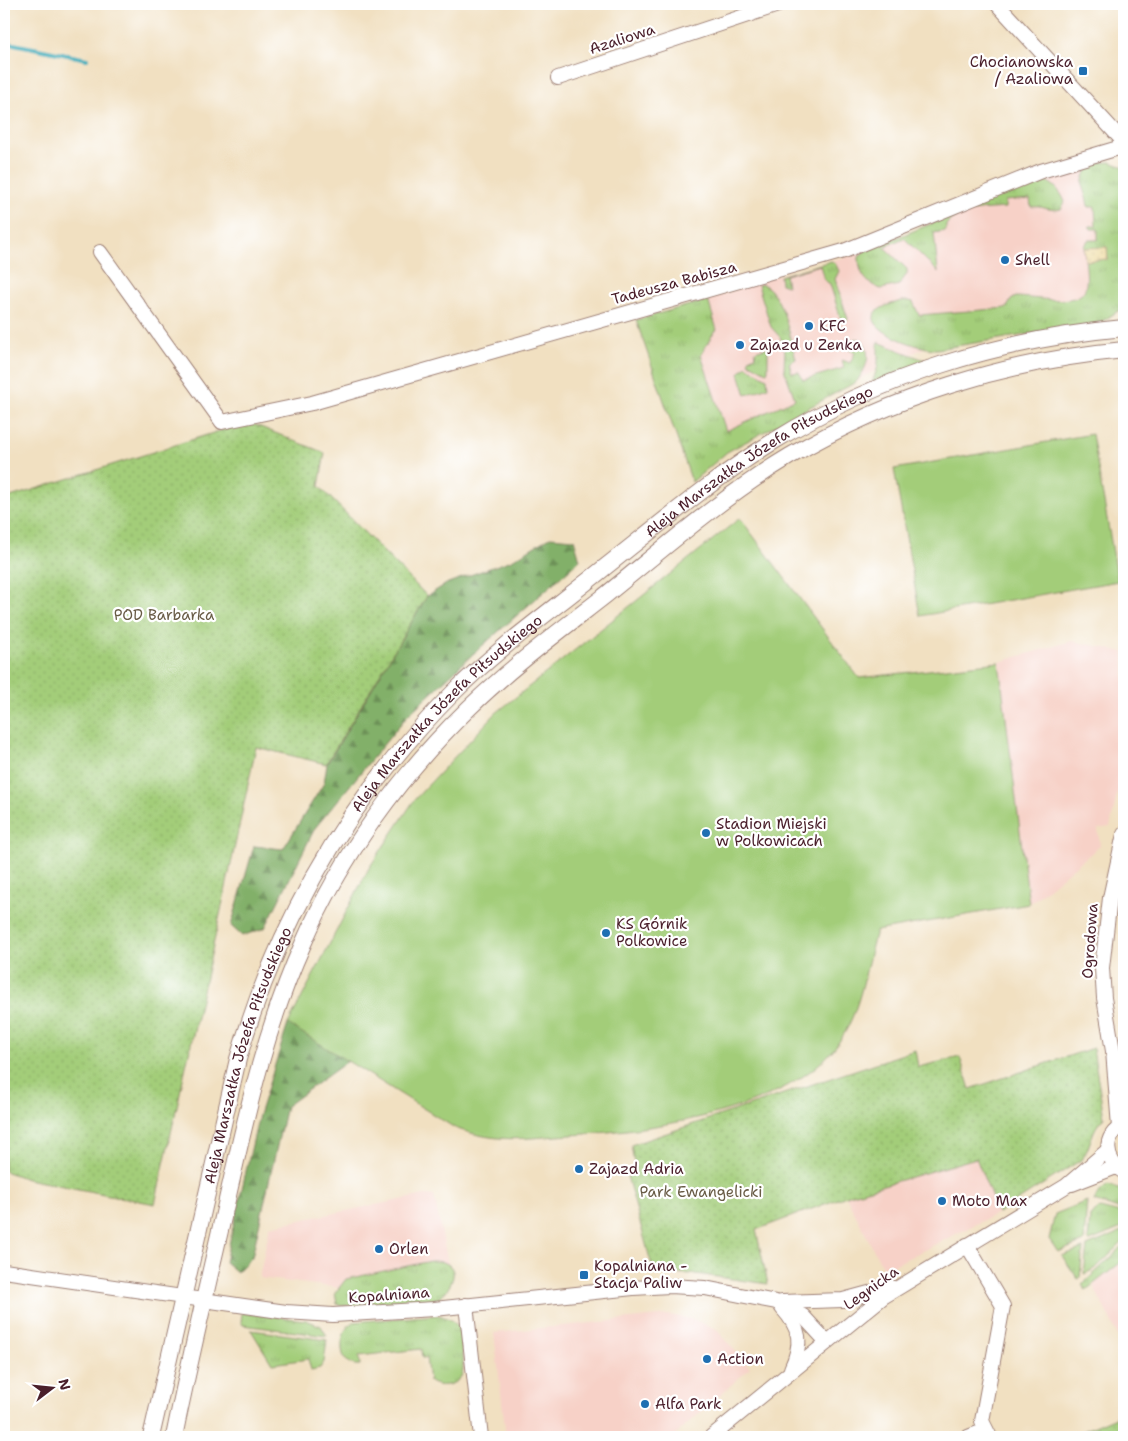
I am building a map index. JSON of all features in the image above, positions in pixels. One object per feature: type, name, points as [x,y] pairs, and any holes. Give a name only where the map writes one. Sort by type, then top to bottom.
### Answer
[{"type":"main road","name":"Aleja Marszałka Józefa Piłsudskiego","points":[[151,1437],[251,1014],[281,939],[330,847],[354,810],[393,757],[456,690],[508,646],[715,481],[806,422],[884,385],[953,360],[1037,340],[1117,329]]},
{"type":"main road","name":"Aleja Marszałka Józefa Piłsudskiego","points":[[174,1437],[253,1086],[274,1016],[303,943],[325,899],[372,822],[412,768],[469,708],[518,664],[727,498],[786,458],[819,440],[884,410],[976,376],[1052,359],[1124,350]]},
{"type":"street","name":"Azaliowa","points":[[558,78],[781,4]]},
{"type":"street","points":[[997,4],[1124,143]]},
{"type":"street","name":"Tadeusza Babisza","points":[[100,252],[222,422],[312,403],[826,257],[861,245],[1041,171],[1115,149],[1124,143]]},
{"type":"street","points":[[1117,329],[1124,317]]},
{"type":"street","name":"Ogrodowa","points":[[1122,1126],[1104,998],[1102,968],[1110,898],[1124,834]]},
{"type":"street","name":"Ogrodowa","points":[[1113,1052],[1124,1082]]},
{"type":"street","points":[[1120,1170],[1109,1156],[1108,1150],[1110,1137],[1122,1126]]},
{"type":"street","name":"Legnicka","points":[[711,1437],[827,1342],[904,1283],[1066,1186],[1108,1150]]},
{"type":"street","name":"Legnicka","points":[[1066,1186],[1120,1170]]},
{"type":"street","points":[[967,1245],[1003,1306],[982,1420],[988,1433],[968,1437]]},
{"type":"street","name":"Kopalniana","points":[[4,1271],[286,1312],[333,1315],[670,1286],[712,1289],[776,1302],[803,1316],[827,1342]]},
{"type":"street","points":[[776,1302],[843,1300],[904,1283]]},
{"type":"street","points":[[776,1302],[792,1318],[799,1339],[799,1350],[789,1373]]},
{"type":"street","points":[[466,1305],[481,1437]]},
{"type":"shaded area","points":[[1088,169],[1104,170],[1107,313],[944,340],[889,363],[727,452],[692,482],[636,320],[708,300],[771,277],[864,252],[1039,180]]},
{"type":"shaded area","points":[[1072,641],[1124,652],[1124,762],[1110,827],[1098,829],[1100,846],[1029,904],[999,662]]},
{"type":"shaded area","points":[[976,1158],[998,1213],[884,1270],[846,1196]]},
{"type":"shaded area","points":[[425,1195],[434,1196],[451,1277],[341,1288],[259,1278],[270,1226]]},
{"type":"shaded area","points":[[1124,1260],[1124,1348],[1093,1285]]},
{"type":"shaded area","points":[[669,1315],[692,1319],[716,1329],[750,1368],[673,1437],[506,1437],[494,1333]]},
{"type":"green space","points":[[1110,162],[1124,167],[1124,307],[1100,323],[937,349],[914,345],[900,340],[878,326],[874,318],[878,311],[902,301],[913,302],[919,315],[1007,308],[1011,300],[1016,297],[1055,300],[1074,298],[1081,295],[1085,289],[1087,278],[1084,246],[1088,240],[1098,240],[1098,229],[1091,229],[1089,226],[1096,226],[1095,207],[1088,207],[1083,180],[1088,169],[1099,163]]},
{"type":"green space","points":[[1039,180],[1048,182],[1058,190],[1065,202],[1061,209],[1031,207],[1030,199],[1005,201],[1005,208],[981,210],[958,215],[946,225],[946,231],[934,233],[938,272],[904,238],[884,247],[907,269],[907,274],[899,285],[881,289],[875,287],[864,277],[860,268],[859,257],[864,251]]},
{"type":"green space","points":[[831,261],[835,263],[839,271],[835,279],[848,319],[842,323],[830,284],[824,280],[820,265],[785,275],[787,286],[781,284],[780,276]]},
{"type":"green space","points":[[762,284],[775,296],[785,317],[796,359],[789,363],[792,373],[799,372],[803,380],[844,368],[842,360],[850,363],[855,353],[847,348],[848,345],[850,341],[857,339],[862,340],[865,345],[868,356],[867,362],[856,382],[727,452],[692,482],[636,320],[708,300],[717,330],[701,355],[726,431],[795,399],[784,369],[785,348],[780,337],[771,327],[758,285]]},
{"type":"green space","points":[[878,342],[927,361],[872,383],[878,366]]},
{"type":"green space","points":[[768,347],[768,371],[766,372],[748,362],[750,358],[756,356],[755,351]]},
{"type":"green space","points":[[746,366],[767,378],[768,387],[746,395],[739,373]]},
{"type":"green space","name":"POD Barbarka","points":[[248,422],[325,453],[319,486],[427,596],[326,764],[256,747],[155,1204],[27,1179],[4,1171],[4,499]]},
{"type":"green space","points":[[1092,434],[1118,581],[920,616],[894,469]]},
{"type":"green space","name":"Stadion Miejski w Polkowicach","points":[[740,518],[859,678],[999,662],[1029,904],[876,931],[856,1009],[849,1024],[842,1038],[832,1051],[808,1072],[779,1090],[746,1104],[710,1115],[637,1129],[512,1139],[471,1133],[455,1128],[288,1024],[369,868],[415,799],[496,713]]},
{"type":"green space","points":[[550,537],[574,539],[580,560],[473,654],[408,715],[315,828],[265,928],[242,936],[231,926],[254,846],[283,849],[324,783],[327,764],[427,596],[448,583],[512,560]]},
{"type":"green space","points":[[301,1023],[348,1061],[286,1106],[252,1257],[237,1272],[225,1262],[259,1115],[288,1024]]},
{"type":"green space","name":"Park Ewangelicki","points":[[1093,1048],[1104,1118],[1096,1127],[1085,1155],[1081,1160],[998,1213],[976,1158],[846,1196],[756,1230],[768,1284],[696,1274],[654,1273],[627,1176],[636,1174],[631,1145],[915,1050],[918,1067],[960,1057],[970,1089]]},
{"type":"green space","points":[[1108,1185],[1124,1191],[1124,1211],[1094,1201],[1098,1193]]},
{"type":"green space","points":[[1087,1201],[1084,1242],[1058,1252],[1049,1239],[1055,1214]]},
{"type":"green space","points":[[1100,1208],[1124,1214],[1124,1227],[1090,1241],[1088,1240],[1090,1216]]},
{"type":"green space","points":[[1124,1231],[1124,1241],[1095,1269],[1084,1274],[1087,1246]]},
{"type":"green space","points":[[1124,1245],[1124,1260],[1086,1290],[1082,1285]]},
{"type":"green space","points":[[1083,1248],[1080,1278],[1078,1279],[1062,1256]]},
{"type":"green space","points":[[431,1261],[448,1264],[452,1268],[452,1280],[438,1299],[341,1306],[337,1304],[335,1293],[346,1279]]},
{"type":"green space","points":[[242,1313],[306,1320],[321,1326],[327,1336],[243,1325],[241,1322]]},
{"type":"green space","points":[[438,1315],[454,1322],[461,1336],[463,1370],[460,1378],[452,1384],[437,1385],[429,1381],[426,1358],[422,1358],[421,1349],[359,1356],[360,1365],[352,1364],[343,1355],[342,1340],[344,1333],[353,1322]]},
{"type":"green space","points":[[251,1330],[327,1340],[324,1362],[320,1368],[311,1370],[308,1359],[272,1364]]},
{"type":"green space","points":[[1123,1414],[1124,1437],[1083,1437],[1081,1432]]},
{"type":"sand","points":[[1107,247],[1108,259],[1085,261],[1084,248]]},
{"type":"waterway","points":[[4,42],[87,59]]},
{"type":"place","name":"Chocianowska / Azaliowa","points":[[1083,71]]},
{"type":"place","name":"Shell","points":[[1005,260]]},
{"type":"place","name":"KFC","points":[[809,326]]},
{"type":"place","name":"Zajazd u Zenka","points":[[740,345]]},
{"type":"place","name":"Stadion Miejski w Polkowicach","points":[[706,833]]},
{"type":"place","name":"KS Górnik Polkowice","points":[[606,933]]},
{"type":"place","name":"Zajazd Adria","points":[[579,1169]]},
{"type":"place","name":"Moto Max","points":[[942,1201]]},
{"type":"place","name":"Orlen","points":[[379,1249]]},
{"type":"place","name":"Kopalniana - Stacja Paliw","points":[[584,1275]]},
{"type":"place","name":"Action","points":[[707,1359]]},
{"type":"place","name":"Alfa Park","points":[[645,1404]]}]
